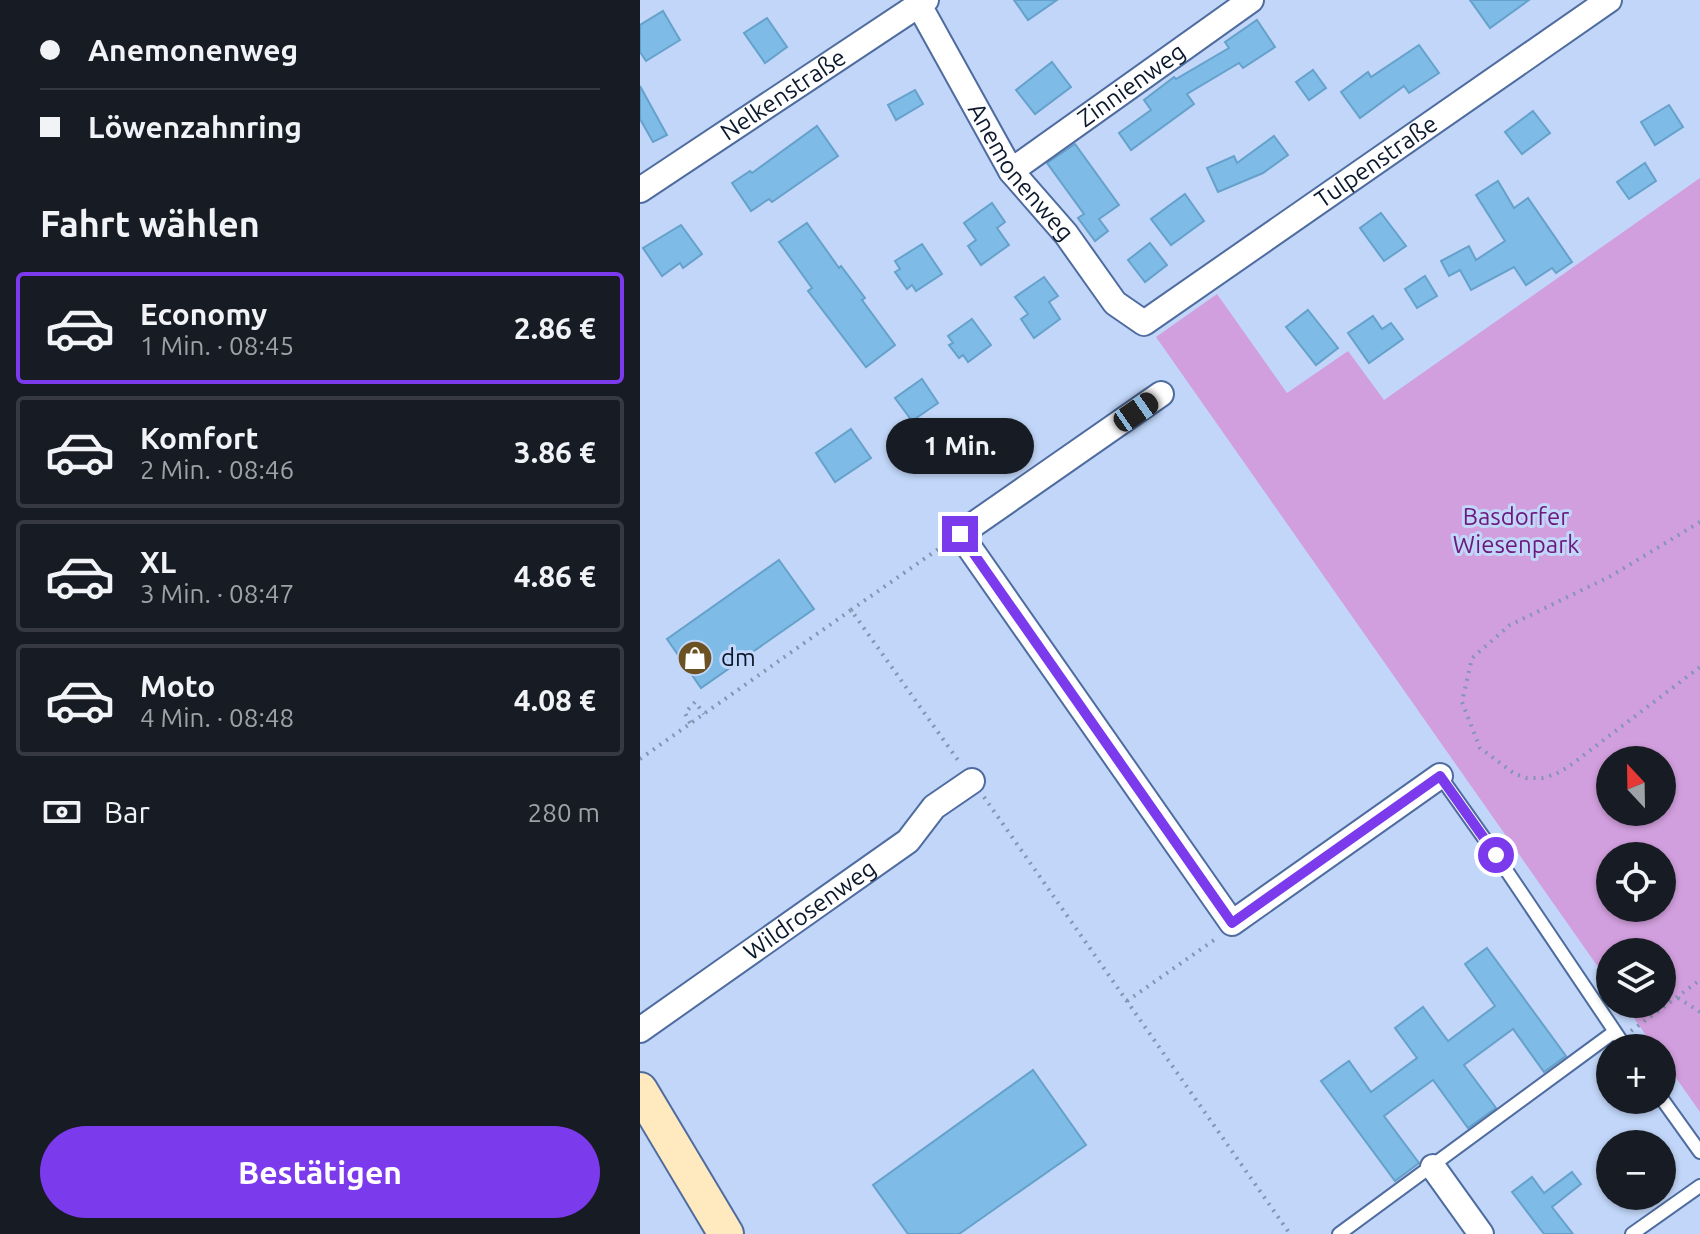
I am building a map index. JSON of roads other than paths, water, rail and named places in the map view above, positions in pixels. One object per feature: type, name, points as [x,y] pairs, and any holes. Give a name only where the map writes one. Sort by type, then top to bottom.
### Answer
[{"type":"main road","points":[[640,1090],[726,1234]]},
{"type":"street","name":"Zinnienweg","points":[[1011,171],[1251,0]]},
{"type":"street","name":"Tulpenstraße","points":[[1144,323],[1609,0]]},
{"type":"street","name":"Anemonenweg","points":[[922,3],[1011,171],[1066,234],[1115,303],[1144,323]]},
{"type":"street","name":"Nelkenstraße","points":[[640,190],[922,3]]},
{"type":"street","points":[[1161,394],[960,534],[1232,923],[1440,776]]},
{"type":"street","name":"Wildrosenweg","points":[[640,1030],[908,841],[934,807],[972,781]]},
{"type":"street","points":[[1433,1167],[1481,1234]]},
{"type":"lane","points":[[1440,776],[1616,1034]]},
{"type":"lane","points":[[1339,1234],[1596,1056]]},
{"type":"lane","points":[[1673,1114],[1700,1152]]},
{"type":"lane","points":[[1632,1234],[1700,1186]]},
{"type":"place","name":"dm","points":[[695,658]]},
{"type":"park label","name":"Basdorfer Wiesenpark","points":[[1516,531]]}]
